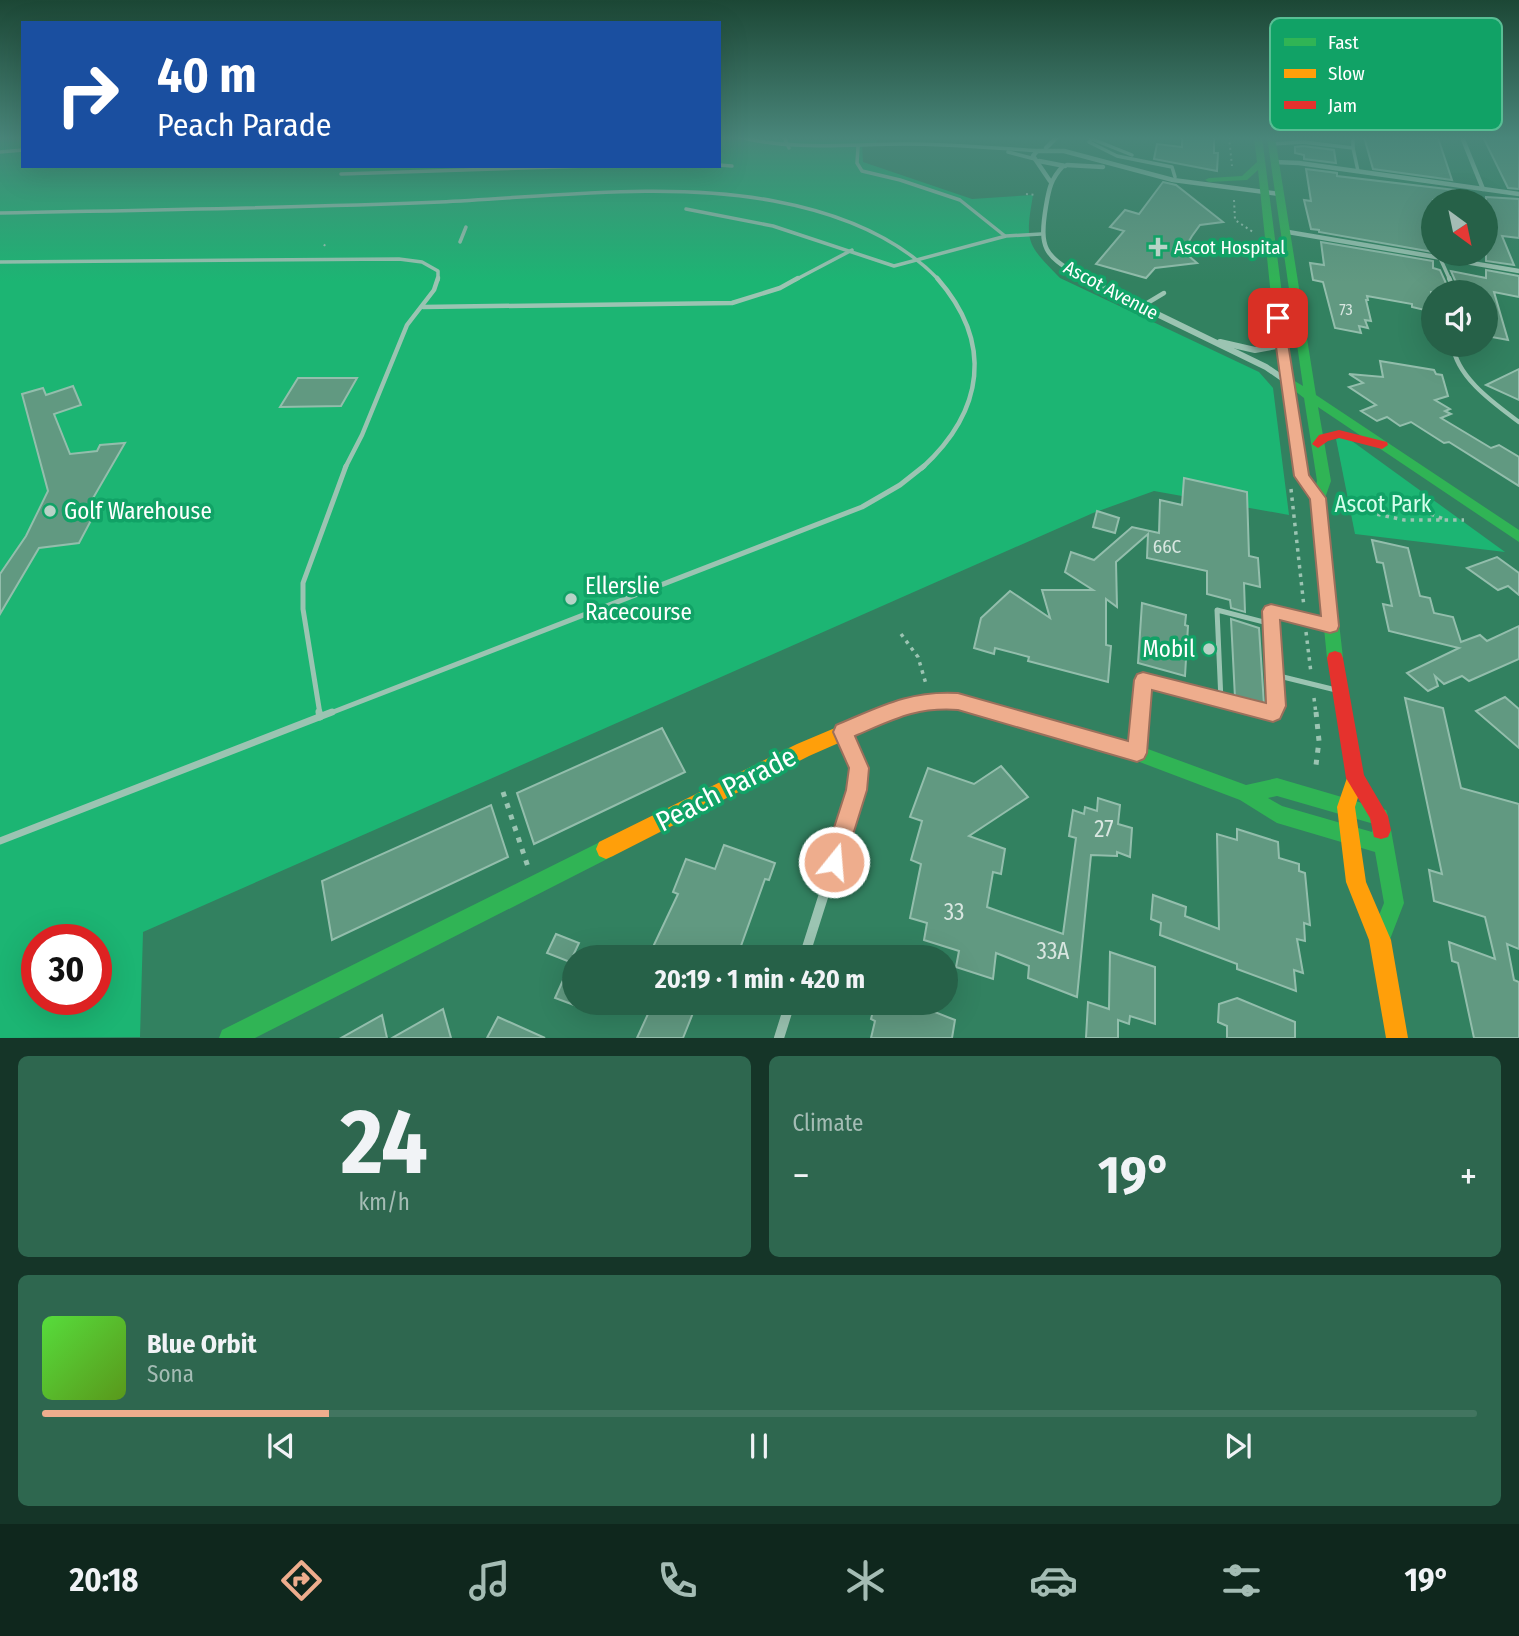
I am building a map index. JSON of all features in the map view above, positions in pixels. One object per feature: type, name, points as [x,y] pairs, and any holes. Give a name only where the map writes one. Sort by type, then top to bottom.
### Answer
[{"type":"main road","points":[[1263,185],[1282,345],[1302,476],[1318,498]]},
{"type":"main road","points":[[1278,185],[1288,232],[1293,294],[1324,481],[1318,498],[1330,626],[1343,692],[1355,778],[1379,817],[1394,903],[1380,940]]},
{"type":"main road","name":"Ascot Avenue","points":[[1289,382],[1519,537]]},
{"type":"main road","points":[[1318,444],[1322,438],[1339,433],[1382,445]]},
{"type":"main road","name":"Peach Parade","points":[[230,1038],[843,732],[894,710],[931,700],[958,702],[1137,753],[1246,794],[1277,814],[1384,845]]},
{"type":"main road","points":[[1355,778],[1346,807],[1357,889],[1380,940],[1397,1038]]},
{"type":"main road","points":[[1246,794],[1277,787],[1379,817]]},
{"type":"street","points":[[1041,234],[1049,185]]},
{"type":"street","points":[[1229,185],[1280,192]]},
{"type":"street","points":[[1238,185],[1262,190]]},
{"type":"street","points":[[1458,185],[1483,189]]},
{"type":"street","points":[[1498,191],[1519,194]]},
{"type":"street","points":[[1288,232],[1421,255]]},
{"type":"street","name":"Ascot Avenue","points":[[1041,234],[1045,247],[1056,261],[1091,284],[1206,337],[1231,352],[1266,367],[1289,382]]},
{"type":"street","points":[[1489,266],[1519,271]]},
{"type":"street","name":"Ascot Avenue","points":[[1206,337],[1254,350],[1282,345]]},
{"type":"street","points":[[808,945],[857,790],[859,768],[843,732]]},
{"type":"street","points":[[779,1038],[786,1015]]},
{"type":"lane","points":[[916,185],[960,200],[1006,236]]},
{"type":"lane","points":[[0,213],[361,205],[684,193],[774,202],[820,212],[878,235],[918,261],[944,286],[969,326],[975,370],[970,405],[953,434],[916,473],[892,491],[834,520],[0,841]]},
{"type":"lane","points":[[686,209],[773,226],[894,266],[1006,236],[1041,234]]},
{"type":"lane","points":[[460,242],[466,227]]},
{"type":"lane","points":[[423,307],[732,303],[780,288],[852,250]]},
{"type":"lane","points":[[0,262],[412,259],[432,266],[439,277],[435,290],[407,325],[362,435],[346,463],[303,583],[303,609],[320,717]]},
{"type":"lane","points":[[1139,308],[1164,293]]},
{"type":"lane","points":[[1455,357],[1496,404],[1519,422]]},
{"type":"lane","points":[[1221,701],[1217,610],[1272,624]]},
{"type":"lane","points":[[1137,753],[1143,680],[1273,713],[1276,706],[1271,611],[1330,626]]},
{"type":"lane","points":[[1275,675],[1343,692]]},
{"type":"path","points":[[1026,194],[1036,195]]},
{"type":"path","points":[[1236,197],[1235,220],[1257,235]]},
{"type":"path","points":[[1290,481],[1318,741],[1316,765]]},
{"type":"path","points":[[1344,507],[1380,516],[1451,522],[1464,520]]},
{"type":"path","points":[[1415,508],[1451,522]]},
{"type":"path","points":[[901,634],[918,657],[931,700]]},
{"type":"path","points":[[503,792],[535,885]]},
{"type":"green space","name":"Ellerslie Racecourse","points":[[0,185],[932,185],[972,199],[1033,195],[1029,223],[1031,241],[1040,257],[1060,278],[1259,372],[1273,388],[1289,515],[1154,491],[1093,513],[143,932],[140,1037],[0,1038]]},
{"type":"green space","name":"Ascot Park","points":[[1345,436],[1505,552],[1355,534],[1336,439]]},
{"type":"building","points":[[1160,185],[1177,185],[1223,222],[1200,225],[1192,236],[1183,251],[1197,263],[1155,268],[1146,278],[1096,264],[1124,231],[1110,227],[1125,210],[1139,214]]},
{"type":"building","points":[[1309,185],[1417,185],[1447,189],[1421,189],[1421,250],[1311,229],[1304,200],[1311,201]]},
{"type":"building","points":[[1507,185],[1519,185],[1519,189],[1508,188]]},
{"type":"building","points":[[1498,198],[1519,199],[1519,238],[1502,236],[1514,265],[1498,263]]},
{"type":"building","points":[[1321,242],[1421,259],[1421,266],[1433,266],[1440,270],[1445,280],[1421,280],[1421,309],[1412,307],[1412,304],[1367,296],[1371,321],[1365,320],[1368,328],[1359,326],[1361,333],[1335,328],[1323,282],[1313,280],[1310,263],[1324,265]]},
{"type":"building","points":[[1486,270],[1519,276],[1519,297],[1498,293],[1498,280],[1455,280],[1451,271],[1486,278]]},
{"type":"building","points":[[1498,306],[1508,340],[1498,338]]},
{"type":"building","points":[[1380,361],[1434,370],[1436,374],[1442,375],[1448,396],[1435,400],[1450,409],[1445,411],[1451,414],[1441,418],[1491,448],[1499,445],[1519,457],[1519,486],[1449,442],[1444,443],[1411,422],[1400,426],[1387,417],[1377,421],[1361,411],[1376,405],[1349,387],[1363,383],[1349,374],[1383,377]]},
{"type":"building","points":[[1519,369],[1519,400],[1486,385]]},
{"type":"building","points":[[298,378],[357,378],[341,406],[280,407]]},
{"type":"building","name":"Golf Warehouse","points":[[73,386],[81,405],[54,414],[70,454],[97,451],[100,445],[125,443],[85,512],[96,511],[79,543],[39,548],[0,614],[0,574],[26,536],[48,491],[22,394],[43,388],[46,395]]},
{"type":"building","points":[[1184,478],[1247,492],[1249,556],[1258,558],[1260,587],[1244,583],[1245,612],[1231,608],[1230,600],[1207,594],[1207,571],[1147,558],[1148,534],[1116,562],[1117,607],[1106,599],[1106,645],[1111,646],[1108,682],[1028,661],[1029,657],[995,648],[994,654],[974,648],[981,618],[1010,591],[1050,618],[1042,590],[1093,590],[1065,572],[1071,552],[1094,560],[1132,527],[1159,533],[1160,500],[1182,505]]},
{"type":"building","points":[[1097,511],[1119,518],[1115,533],[1093,527]]},
{"type":"building","points":[[1372,540],[1408,548],[1420,596],[1430,598],[1434,613],[1453,617],[1461,642],[1480,635],[1487,641],[1519,626],[1519,659],[1469,681],[1462,676],[1444,684],[1435,676],[1438,686],[1428,691],[1407,673],[1459,648],[1389,631],[1383,604],[1392,606],[1383,563],[1377,562]]},
{"type":"building","points":[[1497,557],[1519,573],[1519,595],[1508,586],[1498,590],[1467,568]]},
{"type":"building","points":[[1142,603],[1186,615],[1185,625],[1188,626],[1185,676],[1138,663]]},
{"type":"building","points":[[1231,619],[1259,628],[1264,705],[1235,698]]},
{"type":"building","points":[[1505,697],[1519,709],[1519,748],[1476,711]]},
{"type":"building","points":[[1405,698],[1443,708],[1461,788],[1519,804],[1519,949],[1507,944],[1514,980],[1519,982],[1519,1038],[1474,1038],[1458,963],[1452,961],[1449,942],[1495,959],[1485,917],[1434,901],[1429,870],[1442,874]]},
{"type":"building","points":[[662,728],[685,772],[534,844],[517,793]]},
{"type":"building","points":[[1001,766],[1028,797],[969,836],[1005,849],[1001,874],[993,872],[987,907],[1063,934],[1076,838],[1069,836],[1073,810],[1084,814],[1085,807],[1097,811],[1098,798],[1120,805],[1118,824],[1132,828],[1130,857],[1117,852],[1117,856],[1091,855],[1077,997],[1028,978],[1029,966],[996,953],[993,979],[958,968],[958,945],[940,945],[924,940],[927,923],[910,918],[921,864],[911,860],[922,821],[910,817],[928,768],[974,784]]},
{"type":"building","points":[[491,805],[508,857],[332,940],[322,881]]},
{"type":"building","points":[[1237,829],[1278,842],[1279,858],[1299,864],[1299,871],[1305,873],[1310,925],[1304,923],[1305,941],[1297,939],[1303,973],[1294,970],[1296,991],[1237,969],[1237,964],[1160,935],[1161,923],[1151,919],[1153,895],[1186,907],[1185,916],[1219,929],[1217,834],[1237,840]]},
{"type":"building","points":[[724,845],[775,863],[769,880],[765,879],[741,945],[654,945],[678,894],[673,892],[686,859],[715,869]]},
{"type":"building","points":[[556,934],[579,943],[562,945],[562,959],[547,953]]},
{"type":"building","points":[[1110,952],[1155,967],[1155,1024],[1130,1016],[1129,1024],[1118,1020],[1118,1038],[1086,1038],[1088,1002],[1109,1009]]},
{"type":"building","points":[[562,983],[562,1001],[555,998]]},
{"type":"building","points":[[1237,998],[1295,1022],[1295,1038],[1227,1038],[1227,1026],[1218,1022],[1219,1004]]},
{"type":"building","points":[[443,1009],[451,1038],[392,1038]]},
{"type":"building","points":[[382,1015],[387,1038],[341,1038]]},
{"type":"building","points":[[648,1015],[692,1015],[683,1038],[637,1038]]},
{"type":"building","points":[[872,1015],[942,1015],[955,1020],[952,1038],[871,1038],[875,1021],[871,1019]]},
{"type":"building","points":[[498,1017],[545,1038],[487,1038]]},
{"type":"traffic: fast","points":[[1264,185],[1282,345],[1302,476],[1318,498]]},
{"type":"traffic: fast","points":[[1278,185],[1324,481],[1318,498],[1335,658]]},
{"type":"traffic: fast","points":[[1289,382],[1519,537]]},
{"type":"traffic: fast","points":[[924,702],[958,702],[1137,753],[1246,794],[1277,814],[1384,845]]},
{"type":"traffic: fast","points":[[1246,794],[1277,787],[1379,816]]},
{"type":"traffic: fast","points":[[1380,940],[1394,903],[1381,830]]},
{"type":"traffic: fast","points":[[230,1038],[606,849]]},
{"type":"traffic: slow","points":[[606,849],[803,750],[905,706],[924,702]]},
{"type":"traffic: slow","points":[[1355,778],[1346,807],[1356,882],[1380,940],[1397,1038]]},
{"type":"traffic: jam","points":[[1318,444],[1324,438],[1339,434],[1382,445]]},
{"type":"traffic: jam","points":[[1335,658],[1355,778],[1379,816],[1381,830]]},
{"type":"place","name":"Ascot Hospital","points":[[1158,247]]},
{"type":"place","name":"Golf Warehouse","points":[[50,511]]},
{"type":"place","name":"Ellerslie Racecourse","points":[[571,599]]},
{"type":"place","name":"Mobil","points":[[1209,649]]},
{"type":"route","points":[[834,862],[857,790],[859,768],[843,732],[905,706],[925,700],[958,702],[1137,753],[1143,680],[1273,713],[1276,706],[1271,611],[1330,626],[1318,498],[1302,476],[1278,318]]}]
